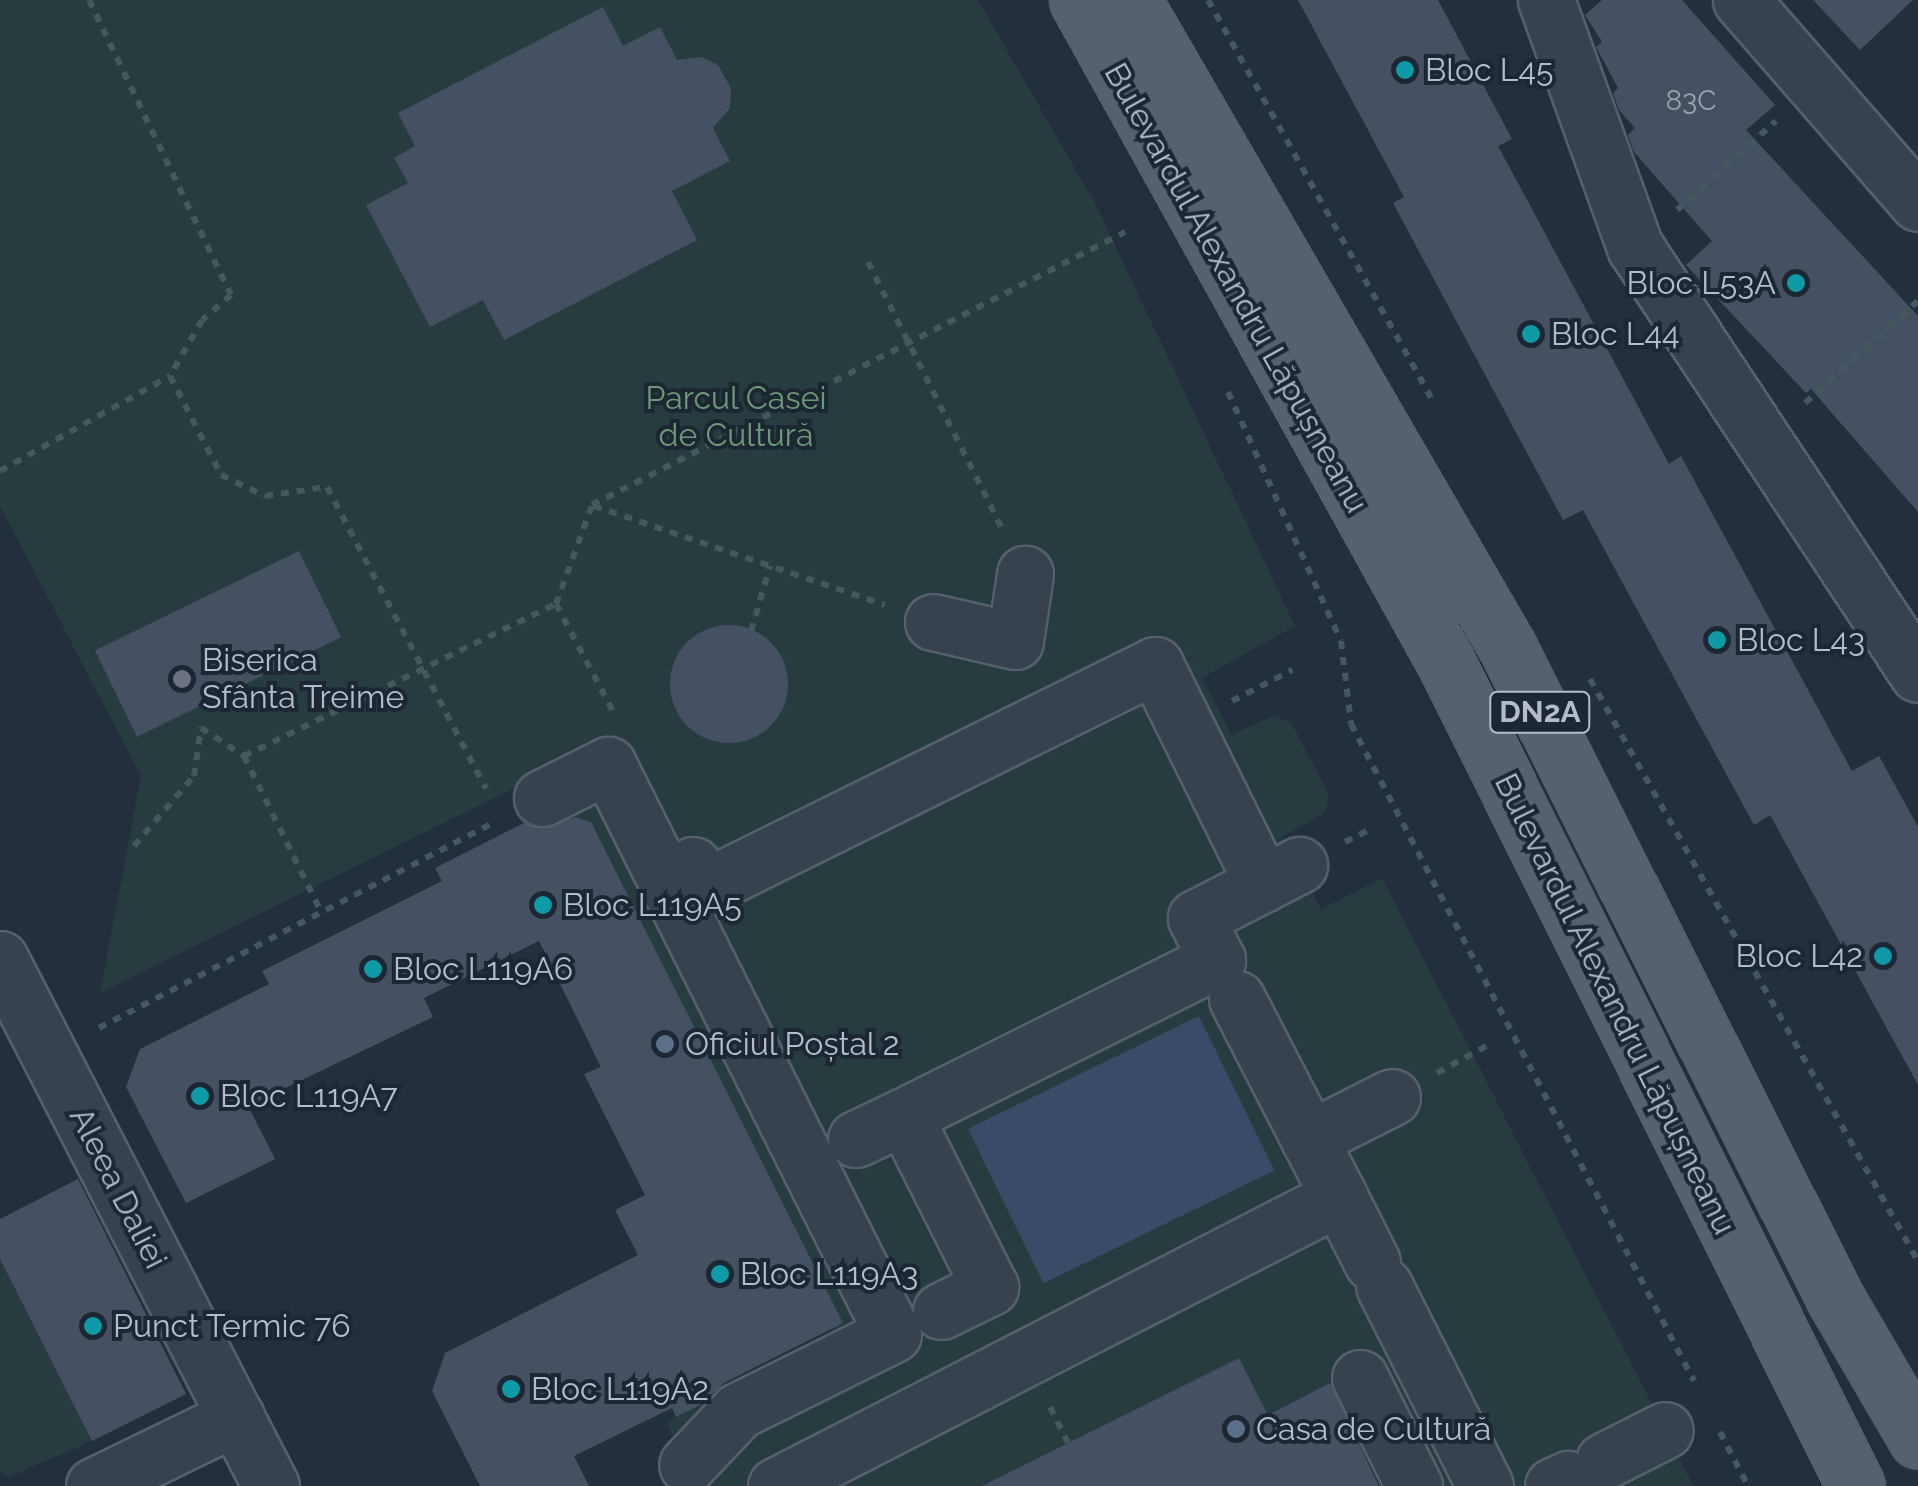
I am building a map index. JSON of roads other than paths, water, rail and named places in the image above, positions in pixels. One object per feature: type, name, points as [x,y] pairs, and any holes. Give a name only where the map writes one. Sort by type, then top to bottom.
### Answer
[{"type":"main road","name":"Bulevardul Alexandru Lăpușneanu","points":[[1078,0],[1446,662],[1856,1486]]},
{"type":"main road","name":"Bulevardul Alexandru Lăpușneanu","points":[[1132,0],[1508,648],[1836,1298],[1918,1440]]},
{"type":"main road","points":[[1818,1416],[1842,1486]]},
{"type":"street","points":[[1546,0],[1636,247],[1918,674]]},
{"type":"street","points":[[1742,0],[1918,203]]},
{"type":"street","points":[[1024,574],[1033,676]]},
{"type":"street","points":[[933,622],[1033,676]]},
{"type":"street","points":[[693,865],[704,888],[1033,676],[1156,665],[1201,716],[1281,874],[1196,918],[1217,960],[880,1128],[990,1287],[941,1311]]},
{"type":"street","points":[[542,798],[608,764],[928,1405]]},
{"type":"street","name":"Aleea Daliei","points":[[0,959],[271,1486]]},
{"type":"street","points":[[1236,999],[1486,1486]]},
{"type":"street","points":[[1309,1139],[1392,1097]]},
{"type":"street","points":[[738,1411],[776,1485],[928,1405],[1016,1342],[1339,1197]]},
{"type":"street","points":[[1386,1290],[1354,1365],[1414,1486]]},
{"type":"street","points":[[688,1464],[738,1411],[893,1334]]},
{"type":"street","points":[[1575,1475],[1694,1416]]},
{"type":"street","points":[[94,1486],[236,1417]]},
{"type":"water","points":[[1199,1016],[1274,1171],[1043,1283],[968,1129]]},
{"type":"place","name":"Bloc L45","points":[[1405,70]]},
{"type":"place","name":"Bloc L53A","points":[[1796,283]]},
{"type":"place","name":"Bloc L44","points":[[1531,334]]},
{"type":"place","name":"Bloc L43","points":[[1717,640]]},
{"type":"place","name":"Biserica Sfânta Treime","points":[[182,679]]},
{"type":"place","name":"Bloc L119A5","points":[[543,905]]},
{"type":"place","name":"Bloc L42","points":[[1883,956]]},
{"type":"place","name":"Bloc L119A6","points":[[373,969]]},
{"type":"place","name":"Oficiul Poștal 2","points":[[665,1044]]},
{"type":"place","name":"Bloc L119A7","points":[[200,1096]]},
{"type":"place","name":"Bloc L119A3","points":[[720,1274]]},
{"type":"place","name":"Punct Termic 76","points":[[93,1326]]},
{"type":"place","name":"Bloc L119A2","points":[[511,1389]]},
{"type":"place","name":"Casa de Cultură","points":[[1236,1429]]},
{"type":"park label","name":"Parcul Casei de Cultură","points":[[736,418]]}]
